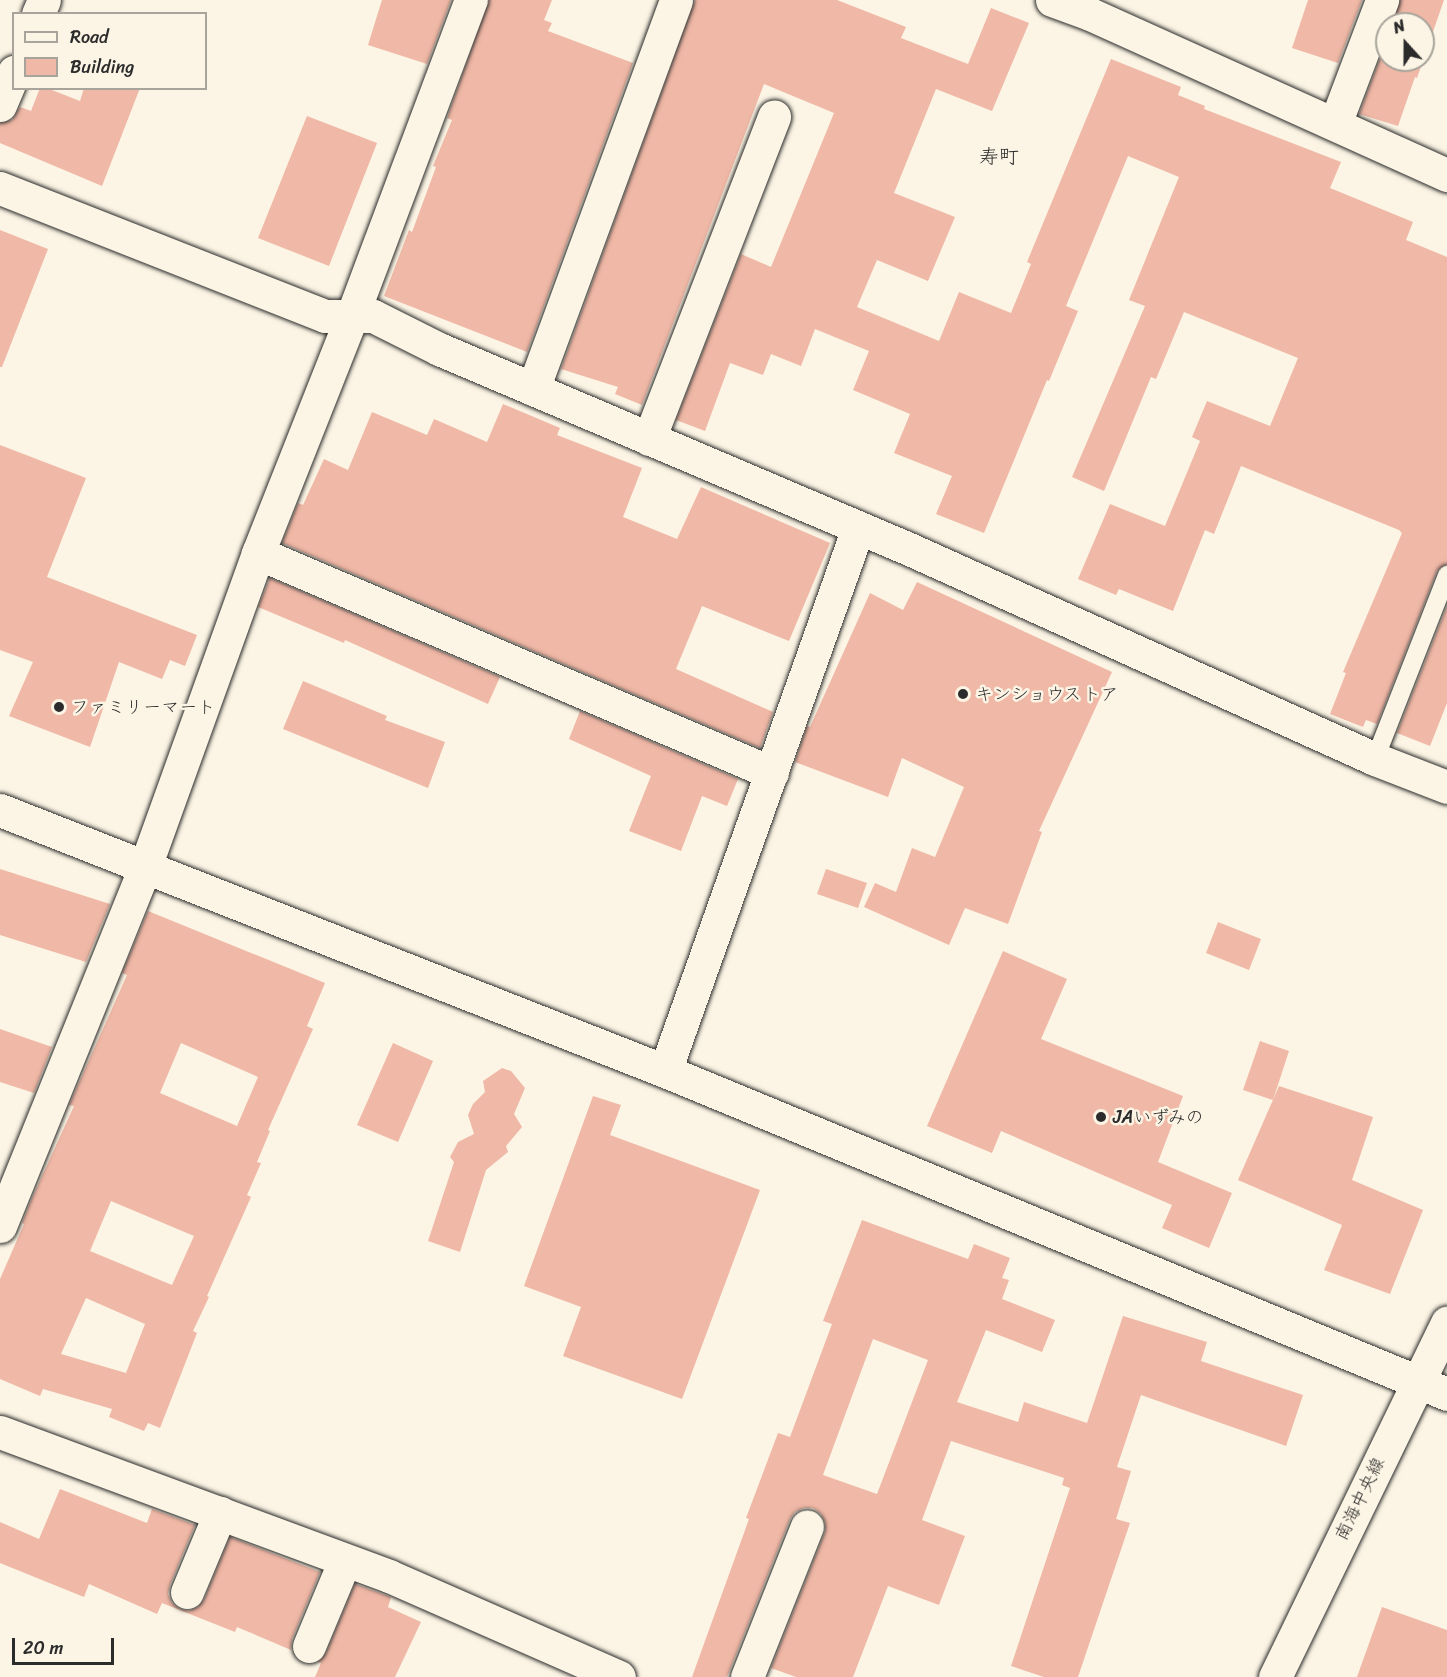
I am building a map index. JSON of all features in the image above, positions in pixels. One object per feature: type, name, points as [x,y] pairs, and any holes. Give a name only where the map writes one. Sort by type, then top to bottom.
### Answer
[{"type":"street","points":[[533,389],[675,0]]},
{"type":"street","points":[[1052,0],[1447,175]]},
{"type":"street","points":[[1335,124],[1382,0]]},
{"type":"street","points":[[0,1226],[145,867],[258,553],[352,316],[464,2]]},
{"type":"street","points":[[0,105],[12,77]]},
{"type":"street","points":[[649,439],[774,116]]},
{"type":"street","points":[[0,188],[325,316],[373,316],[439,349],[907,548],[1375,759],[1447,787]]},
{"type":"street","points":[[665,1071],[858,528]]},
{"type":"street","points":[[258,553],[772,773]]},
{"type":"street","points":[[0,810],[665,1071],[1432,1388]]},
{"type":"street","name":"南海中央線","points":[[1275,1677],[1432,1388],[1447,1323]]},
{"type":"street","points":[[0,1432],[389,1576],[608,1675]]},
{"type":"street","points":[[187,1592],[220,1513]]},
{"type":"street","points":[[747,1677],[807,1526]]},
{"type":"street","points":[[309,1646],[345,1560]]},
{"type":"lane","points":[[1375,759],[1447,575]]},
{"type":"building","points":[[382,0],[451,0],[427,64],[368,45]]},
{"type":"building","points":[[489,0],[552,0],[544,20],[552,23],[548,31],[633,63],[527,352],[384,296],[409,230],[412,232],[436,167],[433,166],[452,120],[447,118]]},
{"type":"building","points":[[695,0],[837,0],[906,27],[901,38],[968,64],[991,8],[1029,23],[992,111],[936,89],[894,193],[955,217],[928,281],[877,260],[857,307],[939,341],[959,292],[1011,313],[1031,264],[1027,262],[1111,59],[1181,87],[1178,95],[1205,106],[1204,109],[1341,162],[1330,188],[1413,222],[1406,240],[1447,257],[1447,564],[1437,571],[1377,724],[1366,720],[1363,727],[1330,714],[1346,673],[1343,672],[1402,533],[1399,530],[1241,466],[1214,534],[1205,530],[1173,611],[1119,589],[1116,595],[1078,579],[1110,504],[1165,526],[1200,441],[1192,437],[1207,401],[1270,426],[1298,358],[1184,312],[1156,379],[1151,377],[1104,491],[1072,477],[1145,306],[1129,300],[1179,177],[1128,156],[1066,306],[1078,311],[984,533],[936,514],[952,476],[894,453],[910,414],[853,390],[869,351],[815,329],[801,366],[771,354],[763,375],[730,363],[705,431],[676,420],[741,254],[771,267],[834,113],[764,84],[642,405],[615,394],[618,387],[561,369]]},
{"type":"building","points":[[1308,0],[1362,0],[1338,63],[1292,48]]},
{"type":"building","points":[[1400,0],[1444,0],[1435,26],[1435,12],[1396,12]]},
{"type":"building","points":[[1375,72],[1419,72],[1417,78],[1415,77],[1398,126],[1359,114]]},
{"type":"building","points":[[39,90],[52,90],[80,101],[83,90],[139,90],[102,186],[0,143],[0,123],[12,120],[20,107],[31,111]]},
{"type":"building","points":[[307,116],[377,143],[329,266],[258,238]]},
{"type":"building","points":[[0,230],[48,249],[2,367],[0,367]]},
{"type":"building","points":[[503,404],[560,428],[557,435],[642,468],[623,517],[677,539],[701,487],[830,543],[789,641],[702,606],[676,669],[773,712],[760,748],[282,543],[298,503],[303,505],[324,459],[348,470],[372,412],[427,435],[434,419],[487,442]]},
{"type":"building","points":[[0,445],[86,478],[47,577],[197,635],[185,666],[170,660],[162,679],[119,662],[90,747],[9,716],[33,662],[0,650]]},
{"type":"building","points":[[270,578],[500,677],[488,704],[345,640],[344,643],[258,607]]},
{"type":"building","name":"キンショウストア","points":[[917,582],[1112,672],[1039,831],[1042,832],[1008,924],[965,908],[949,945],[864,907],[875,883],[896,892],[912,848],[935,857],[964,787],[902,758],[888,797],[795,762],[807,726],[810,727],[870,593],[903,610]]},
{"type":"building","points":[[1447,606],[1447,703],[1430,746],[1397,733]]},
{"type":"building","points":[[303,681],[387,716],[385,720],[445,742],[428,788],[283,729]]},
{"type":"building","points":[[580,711],[738,779],[727,806],[702,796],[681,851],[629,831],[651,776],[569,739]]},
{"type":"building","points":[[0,869],[110,904],[86,962],[0,935]]},
{"type":"building","points":[[826,869],[867,883],[858,908],[817,894]]},
{"type":"building","points":[[148,911],[325,983],[307,1026],[313,1029],[268,1130],[270,1131],[257,1162],[261,1163],[247,1195],[251,1197],[193,1331],[197,1333],[160,1428],[148,1423],[144,1431],[109,1417],[112,1409],[43,1389],[40,1396],[0,1379],[0,1279],[24,1224],[22,1223],[32,1198],[74,1106],[69,1105],[127,975],[122,973]],"holes":[[[181,1043],[258,1077],[237,1126],[160,1093]],[[111,1201],[194,1236],[172,1285],[90,1251]],[[86,1298],[145,1324],[126,1373],[61,1354]]]},
{"type":"building","points":[[1218,922],[1261,939],[1249,970],[1206,953]]},
{"type":"building","points":[[1003,951],[1067,979],[1041,1039],[1183,1096],[1158,1162],[1232,1193],[1209,1248],[1162,1228],[1172,1205],[1001,1131],[992,1153],[927,1126]]},
{"type":"building","points":[[0,1029],[52,1047],[34,1093],[0,1082]]},
{"type":"building","points":[[1260,1041],[1289,1051],[1273,1100],[1243,1090]]},
{"type":"building","points":[[393,1043],[433,1061],[398,1142],[357,1125]]},
{"type":"building","points":[[502,1068],[511,1071],[525,1088],[514,1114],[522,1127],[506,1146],[508,1152],[486,1170],[460,1252],[428,1241],[454,1162],[450,1157],[458,1142],[474,1134],[468,1115],[473,1104],[485,1092],[483,1081]]},
{"type":"building","points":[[1279,1086],[1373,1117],[1352,1180],[1423,1210],[1390,1294],[1324,1270],[1342,1225],[1238,1180]]},
{"type":"building","points":[[593,1096],[621,1105],[610,1135],[760,1190],[682,1399],[563,1356],[581,1307],[524,1286]]},
{"type":"building","points":[[862,1220],[968,1259],[974,1244],[1010,1258],[1002,1278],[1009,1280],[1002,1299],[1055,1320],[1042,1352],[986,1330],[957,1402],[1018,1422],[1024,1402],[1087,1423],[1123,1316],[1207,1342],[1201,1361],[1303,1395],[1286,1446],[1141,1395],[1117,1467],[1131,1471],[1116,1519],[1130,1523],[1078,1677],[1044,1677],[1011,1666],[1070,1488],[1062,1485],[1064,1478],[951,1441],[922,1520],[965,1536],[939,1605],[888,1586],[853,1677],[796,1677],[771,1668],[825,1532],[825,1523],[821,1514],[813,1508],[804,1508],[795,1512],[790,1519],[727,1677],[692,1677],[749,1519],[746,1518],[778,1433],[790,1437],[832,1324],[823,1321]],"holes":[[[873,1339],[928,1360],[877,1494],[823,1475]]]},
{"type":"building","points":[[60,1489],[147,1523],[152,1509],[195,1525],[168,1594],[172,1603],[180,1609],[189,1611],[198,1607],[204,1600],[230,1537],[320,1572],[292,1639],[291,1650],[237,1627],[235,1632],[162,1603],[157,1614],[89,1584],[84,1597],[0,1563],[0,1522],[39,1539]]},
{"type":"building","points":[[355,1584],[391,1597],[388,1607],[421,1622],[395,1677],[315,1677],[321,1663],[318,1662],[326,1653]]},
{"type":"building","points":[[1382,1607],[1447,1630],[1447,1677],[1357,1677]]},
{"type":"place","name":"キンショウストア","points":[[963,694]]},
{"type":"place","name":"ファミリーマート","points":[[59,707]]},
{"type":"place","name":"JAいずみの","points":[[1101,1117]]},
{"type":"district","name":"寿町","points":[[999,156]]}]
